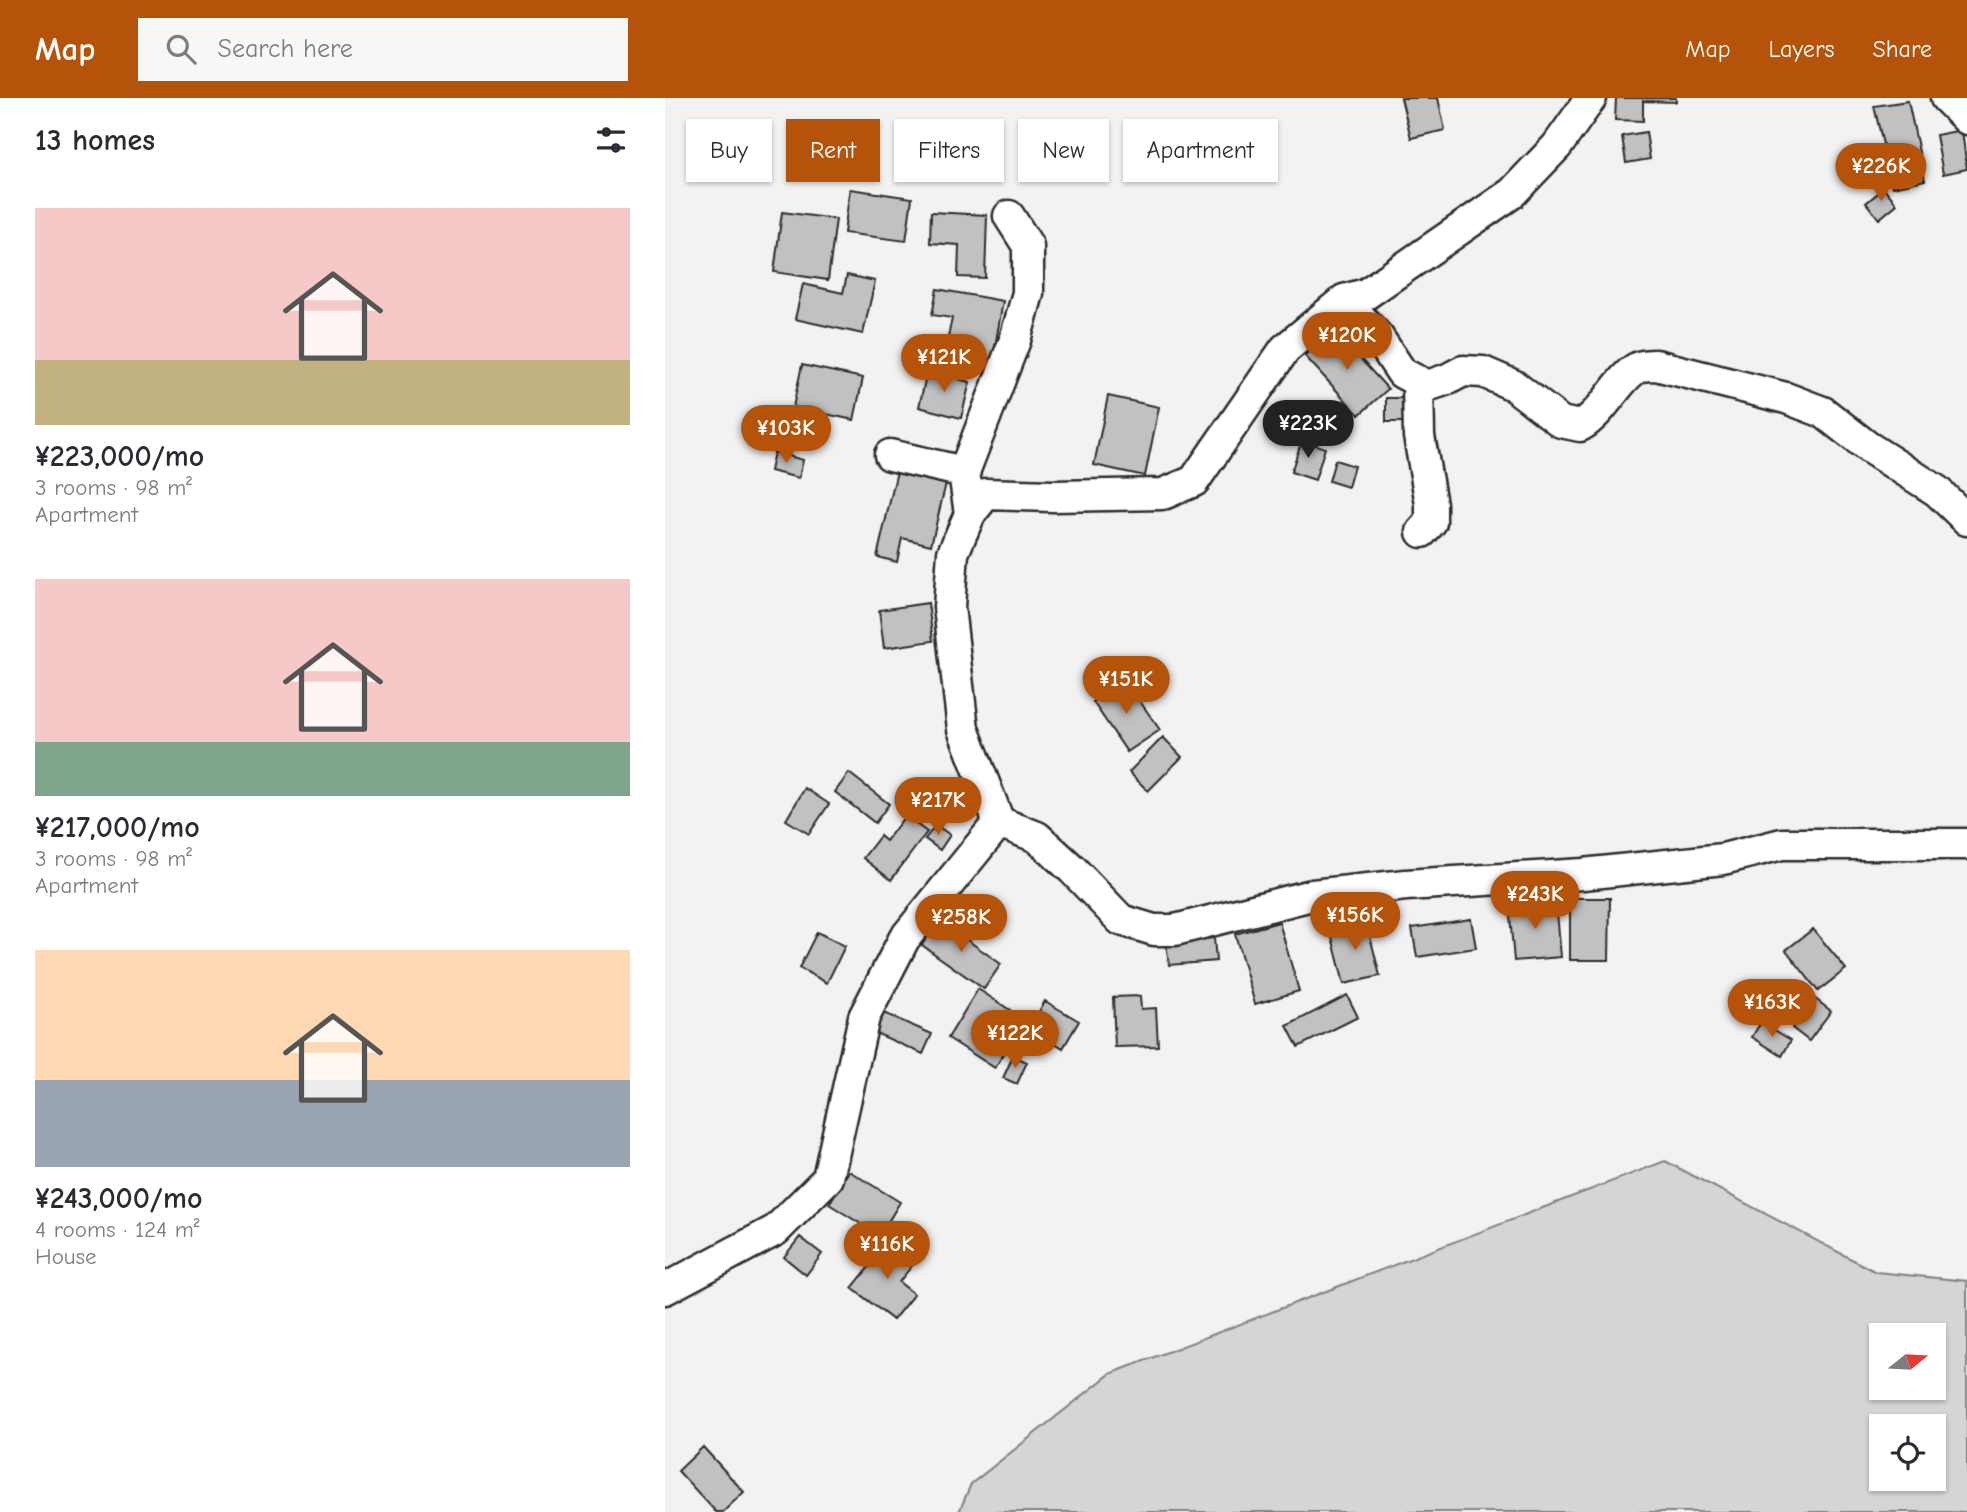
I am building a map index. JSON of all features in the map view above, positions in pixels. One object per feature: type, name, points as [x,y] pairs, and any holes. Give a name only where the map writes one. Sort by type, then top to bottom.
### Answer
[{"type":"street","points":[[1591,98],[1557,146],[1512,193],[1366,293],[1344,300],[1285,349],[1194,481],[1163,494],[986,495],[970,513],[953,553],[949,607],[963,729],[999,822],[1037,838],[1072,869],[1121,920],[1154,930],[1175,930],[1312,895],[1406,885],[1583,874],[1723,859],[1782,844],[1898,842],[1967,845]]},
{"type":"street","points":[[1946,98],[1967,120]]},
{"type":"street","points":[[970,513],[964,472],[1015,340],[1028,293],[1028,247],[1009,216]]},
{"type":"street","points":[[1344,300],[1378,337],[1402,373],[1427,386],[1462,372],[1483,372],[1513,385],[1561,422],[1580,426],[1593,418],[1625,379],[1639,367],[1656,365],[1786,398],[1823,412],[1868,447],[1937,491],[1967,520]]},
{"type":"street","points":[[1418,381],[1419,436],[1431,504],[1431,522],[1422,532]]},
{"type":"street","points":[[890,455],[964,472]]},
{"type":"street","points":[[665,1289],[776,1230],[828,1178],[864,1017],[904,939],[999,822]]},
{"type":"shaded area","points":[[1665,1161],[1876,1272],[1967,1281],[1967,1512],[959,1512],[971,1484],[1110,1374]]},
{"type":"building","points":[[1401,98],[1438,98],[1445,130],[1411,138]]},
{"type":"building","points":[[1616,98],[1676,98],[1676,102],[1643,101],[1643,121],[1615,120]]},
{"type":"building","points":[[1908,101],[1925,180],[1893,187],[1874,106]]},
{"type":"building","points":[[1962,130],[1967,169],[1943,174],[1936,135]]},
{"type":"building","points":[[1646,132],[1650,159],[1626,163],[1622,136]]},
{"type":"building","points":[[1884,188],[1897,204],[1879,219],[1866,203]]},
{"type":"building","points":[[850,189],[912,198],[906,241],[844,233]]},
{"type":"building","points":[[782,212],[836,219],[828,280],[774,272]]},
{"type":"building","points":[[931,212],[987,215],[985,278],[958,277],[959,245],[930,243]]},
{"type":"building","points":[[847,275],[875,281],[863,334],[795,319],[803,284],[843,293]]},
{"type":"building","points":[[937,289],[1003,301],[992,364],[924,351],[926,338],[947,342],[952,318],[932,315]]},
{"type":"building","points":[[1334,330],[1388,389],[1359,415],[1305,356]]},
{"type":"building","points":[[802,365],[863,378],[854,420],[793,407]]},
{"type":"building","points":[[927,371],[970,382],[961,418],[919,407]]},
{"type":"building","points":[[1108,396],[1159,407],[1145,476],[1094,465]]},
{"type":"building","points":[[1386,398],[1412,398],[1412,422],[1386,422]]},
{"type":"building","points":[[775,413],[791,417],[785,448],[768,444]]},
{"type":"building","points":[[1302,440],[1325,448],[1315,480],[1291,472]]},
{"type":"building","points":[[774,452],[803,460],[799,478],[770,471]]},
{"type":"building","points":[[1335,460],[1354,466],[1348,487],[1329,481]]},
{"type":"building","points":[[897,471],[946,483],[931,545],[902,538],[897,562],[877,557]]},
{"type":"building","points":[[928,603],[933,641],[884,648],[879,610]]},
{"type":"building","points":[[1125,680],[1160,730],[1127,752],[1093,702]]},
{"type":"building","points":[[1163,737],[1182,757],[1148,791],[1129,772]]},
{"type":"building","points":[[849,773],[889,804],[875,823],[835,792]]},
{"type":"building","points":[[805,788],[829,804],[809,834],[786,820]]},
{"type":"building","points":[[905,816],[927,832],[891,880],[863,858],[880,836],[886,841]]},
{"type":"building","points":[[936,825],[950,835],[940,850],[925,839]]},
{"type":"building","points":[[1570,898],[1610,898],[1609,960],[1570,960]]},
{"type":"building","points":[[1556,901],[1561,957],[1514,961],[1509,905]]},
{"type":"building","points":[[1471,919],[1476,948],[1417,957],[1412,928]]},
{"type":"building","points":[[939,920],[1001,964],[984,989],[922,945]]},
{"type":"building","points":[[1366,920],[1380,976],[1344,984],[1330,929]]},
{"type":"building","points":[[1279,922],[1299,991],[1255,1004],[1235,934]]},
{"type":"building","points":[[1813,929],[1846,969],[1818,991],[1786,950]]},
{"type":"building","points":[[817,932],[845,946],[827,983],[799,968]]},
{"type":"building","points":[[1214,938],[1216,961],[1169,965],[1166,943]]},
{"type":"building","points":[[978,989],[1016,1014],[1004,1033],[1013,1039],[995,1068],[948,1038]]},
{"type":"building","points":[[1347,995],[1358,1017],[1298,1047],[1287,1026]]},
{"type":"building","points":[[1140,996],[1141,1009],[1156,1008],[1158,1046],[1115,1047],[1113,997]]},
{"type":"building","points":[[1814,998],[1831,1011],[1809,1041],[1792,1028]]},
{"type":"building","points":[[1045,1001],[1079,1021],[1063,1048],[1042,1035],[1038,1043],[1025,1036]]},
{"type":"building","points":[[879,1011],[932,1034],[923,1054],[871,1031]]},
{"type":"building","points":[[1761,1022],[1791,1040],[1782,1056],[1752,1037]]},
{"type":"building","points":[[1013,1056],[1027,1062],[1017,1084],[1003,1078]]},
{"type":"building","points":[[849,1171],[900,1202],[874,1245],[859,1236],[864,1226],[829,1204]]},
{"type":"building","points":[[800,1237],[822,1254],[806,1275],[784,1257]]},
{"type":"building","points":[[890,1241],[915,1262],[899,1282],[914,1294],[893,1320],[852,1288]]},
{"type":"building","points":[[703,1447],[744,1492],[723,1512],[716,1512],[678,1471]]}]
